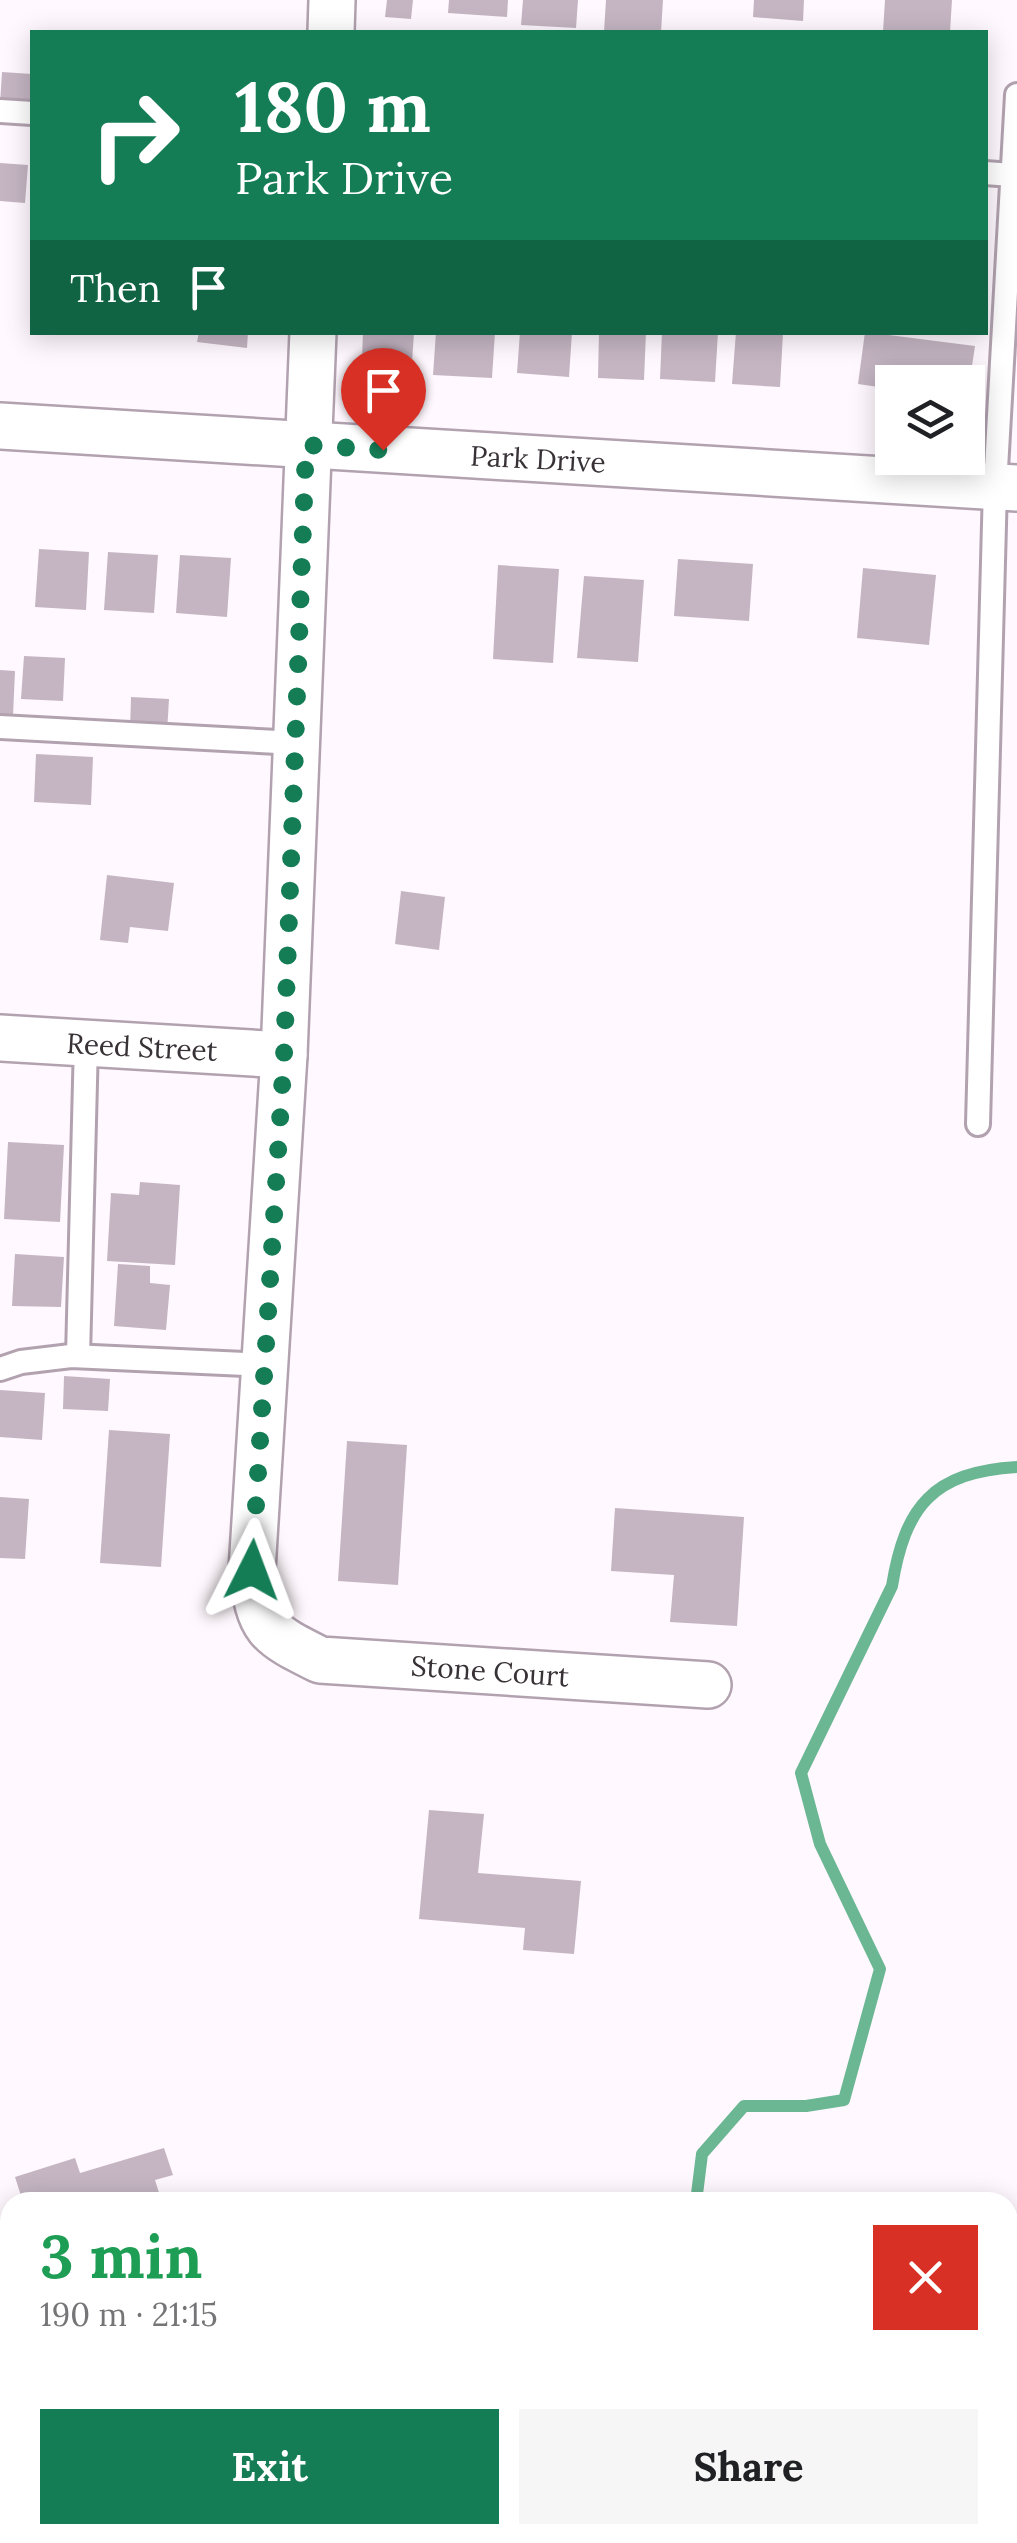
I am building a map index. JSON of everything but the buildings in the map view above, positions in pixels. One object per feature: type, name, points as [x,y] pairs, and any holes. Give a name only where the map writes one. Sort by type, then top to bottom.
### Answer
[{"type":"street","points":[[330,30],[332,0]]},
{"type":"street","points":[[265,1364],[284,1056],[313,335]]},
{"type":"street","name":"Park Drive","points":[[0,426],[1006,488]]},
{"type":"street","name":"Reed Street","points":[[0,1038],[284,1056]]},
{"type":"street","name":"Stone Court","points":[[265,1364],[252,1570],[258,1610],[277,1639],[320,1660],[708,1685]]},
{"type":"lane","points":[[978,1124],[1006,488],[1017,95]]},
{"type":"lane","points":[[0,110],[30,112]]},
{"type":"lane","points":[[988,173],[1012,175]]},
{"type":"lane","points":[[0,726],[296,743]]},
{"type":"lane","points":[[78,1356],[86,1043]]},
{"type":"lane","points":[[0,1370],[20,1362],[78,1356],[265,1364]]},
{"type":"waterway","points":[[697,2192],[702,2154],[744,2106],[806,2106],[844,2100],[880,1969],[820,1844],[801,1773],[892,1586],[905,1534],[915,1515],[928,1498],[964,1476],[1017,1467]]},
{"type":"route","points":[[252,1570],[284,1056],[306,445],[383,450]]}]
